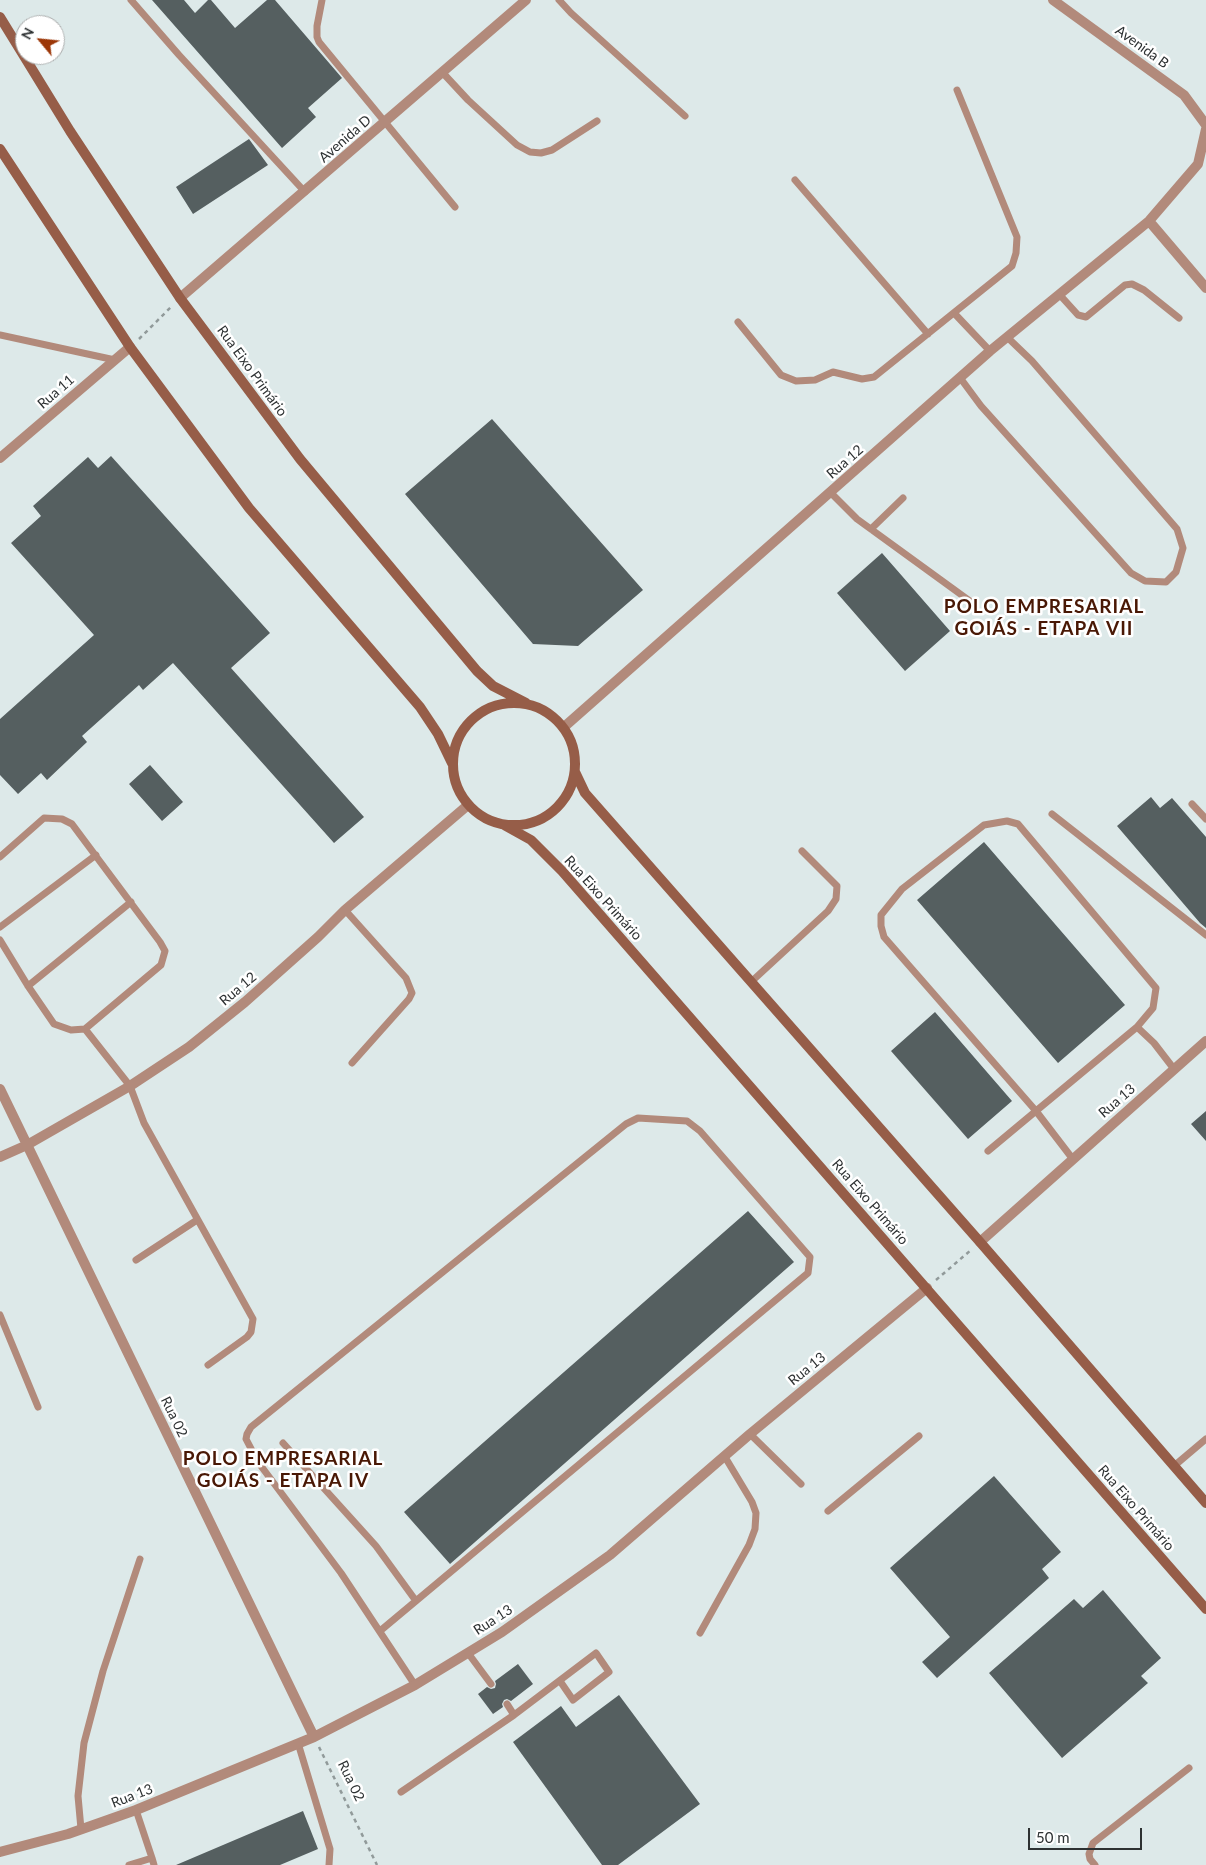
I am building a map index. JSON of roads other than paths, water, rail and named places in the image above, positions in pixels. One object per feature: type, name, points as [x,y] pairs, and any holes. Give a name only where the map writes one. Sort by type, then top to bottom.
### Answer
[{"type":"street","name":"Avenida B","points":[[1053,0],[1184,95],[1206,125]]},
{"type":"street","name":"Avenida D","points":[[180,298],[305,192],[520,2]]},
{"type":"street","name":"Rua Eixo Primário","points":[[0,17],[70,131],[180,298],[300,460],[477,671],[493,686],[526,703]]},
{"type":"street","points":[[1206,129],[1198,164],[1149,221],[1206,288]]},
{"type":"street","points":[[0,148],[130,347],[249,508],[420,707],[438,734],[452,763]]},
{"type":"street","name":"Rua 12","points":[[564,727],[961,379],[990,351],[1149,221]]},
{"type":"street","name":"Rua 11","points":[[0,458],[130,347]]},
{"type":"street","points":[[508,702],[526,703],[547,712],[564,727],[572,741],[575,756],[575,772],[569,791],[558,807],[542,819],[523,824],[504,825],[484,817],[468,805],[459,792],[454,778],[452,763],[455,746],[463,729],[475,716],[491,706],[508,702]]},
{"type":"street","points":[[575,772],[585,793],[980,1242],[1206,1503]]},
{"type":"street","name":"Rua 12","points":[[0,1157],[27,1145],[130,1086],[189,1047],[244,1002],[318,937],[345,910],[468,805]]},
{"type":"street","name":"Rua Eixo Primário","points":[[504,825],[531,840],[562,871],[1206,1609]]},
{"type":"street","name":"Rua 13","points":[[980,1242],[1206,1040]]},
{"type":"street","name":"Rua 02","points":[[0,1089],[314,1737]]},
{"type":"street","name":"Rua 13","points":[[0,1852],[81,1829],[136,1810],[314,1737],[415,1685],[468,1653],[502,1632],[610,1555],[750,1434],[927,1288]]},
{"type":"lane","points":[[131,0],[178,55],[305,192]]},
{"type":"lane","points":[[322,0],[317,26],[317,37],[320,42],[455,207]]},
{"type":"lane","points":[[559,0],[685,116]]},
{"type":"lane","points":[[442,72],[468,100],[517,145],[530,152],[541,153],[552,150],[597,122]]},
{"type":"lane","points":[[738,322],[781,375],[796,381],[816,380],[833,372],[862,379],[874,377],[1012,266],[1016,253],[1017,237],[957,90]]},
{"type":"lane","points":[[795,180],[928,334]]},
{"type":"lane","points":[[1058,294],[1078,315],[1086,317],[1125,285],[1132,284],[1144,290],[1179,318]]},
{"type":"lane","points":[[954,313],[990,351]]},
{"type":"lane","points":[[0,335],[115,360]]},
{"type":"lane","points":[[961,379],[981,406],[1130,573],[1145,582],[1166,582],[1176,572],[1183,548],[1177,529],[1032,361],[1008,337]]},
{"type":"lane","points":[[831,492],[857,520],[974,604]]},
{"type":"lane","points":[[870,529],[903,498]]},
{"type":"lane","points":[[1192,804],[1206,819]]},
{"type":"lane","points":[[1052,814],[1206,935]]},
{"type":"lane","points":[[0,857],[44,818],[62,818],[72,824],[96,855],[160,942],[164,951],[161,965],[85,1029],[71,1030],[54,1024],[0,940]]},
{"type":"lane","points":[[988,1151],[1036,1111],[1137,1027],[1153,1008],[1156,988],[1018,824],[1007,821],[984,825],[902,889],[881,915],[881,926],[884,937],[1036,1111],[1072,1158]]},
{"type":"lane","points":[[751,982],[828,911],[836,899],[837,886],[802,851]]},
{"type":"lane","points":[[0,927],[96,855]]},
{"type":"lane","points":[[28,986],[130,902]]},
{"type":"lane","points":[[345,910],[406,978],[412,993],[409,999],[352,1063]]},
{"type":"lane","points":[[1137,1027],[1154,1042],[1174,1069]]},
{"type":"lane","points":[[85,1029],[130,1086],[144,1123],[252,1319],[251,1332],[248,1336],[208,1365]]},
{"type":"lane","points":[[380,1631],[808,1273],[810,1257],[700,1131],[688,1121],[638,1118],[626,1124],[251,1427],[246,1439],[258,1462],[341,1573],[415,1685]]},
{"type":"lane","points":[[136,1260],[197,1220]]},
{"type":"lane","points":[[0,1315],[38,1406]]},
{"type":"lane","points":[[750,1434],[801,1484]]},
{"type":"lane","points":[[828,1511],[919,1436]]},
{"type":"lane","points":[[1174,1466],[1206,1439]]},
{"type":"lane","points":[[283,1443],[376,1546],[416,1601]]},
{"type":"lane","points":[[700,1633],[749,1545],[754,1529],[756,1514],[752,1502],[725,1456]]},
{"type":"lane","points":[[81,1829],[78,1796],[84,1743],[103,1671],[140,1559]]},
{"type":"lane","points":[[468,1653],[491,1684]]},
{"type":"lane","points":[[401,1792],[514,1715],[596,1654],[609,1672],[573,1700],[560,1681]]},
{"type":"lane","points":[[507,1704],[514,1715]]},
{"type":"lane","points":[[298,1743],[330,1849],[329,1865]]},
{"type":"lane","points":[[1095,1865],[1090,1859],[1089,1854],[1093,1843],[1190,1768]]},
{"type":"lane","points":[[129,1865],[153,1861],[136,1810]]},
{"type":"district","name":"POLO EMPRESARIAL GOIÁS - ETAPA VII","points":[[1044,618]]},
{"type":"district","name":"POLO EMPRESARIAL GOIÁS - ETAPA IV","points":[[283,1470]]}]
